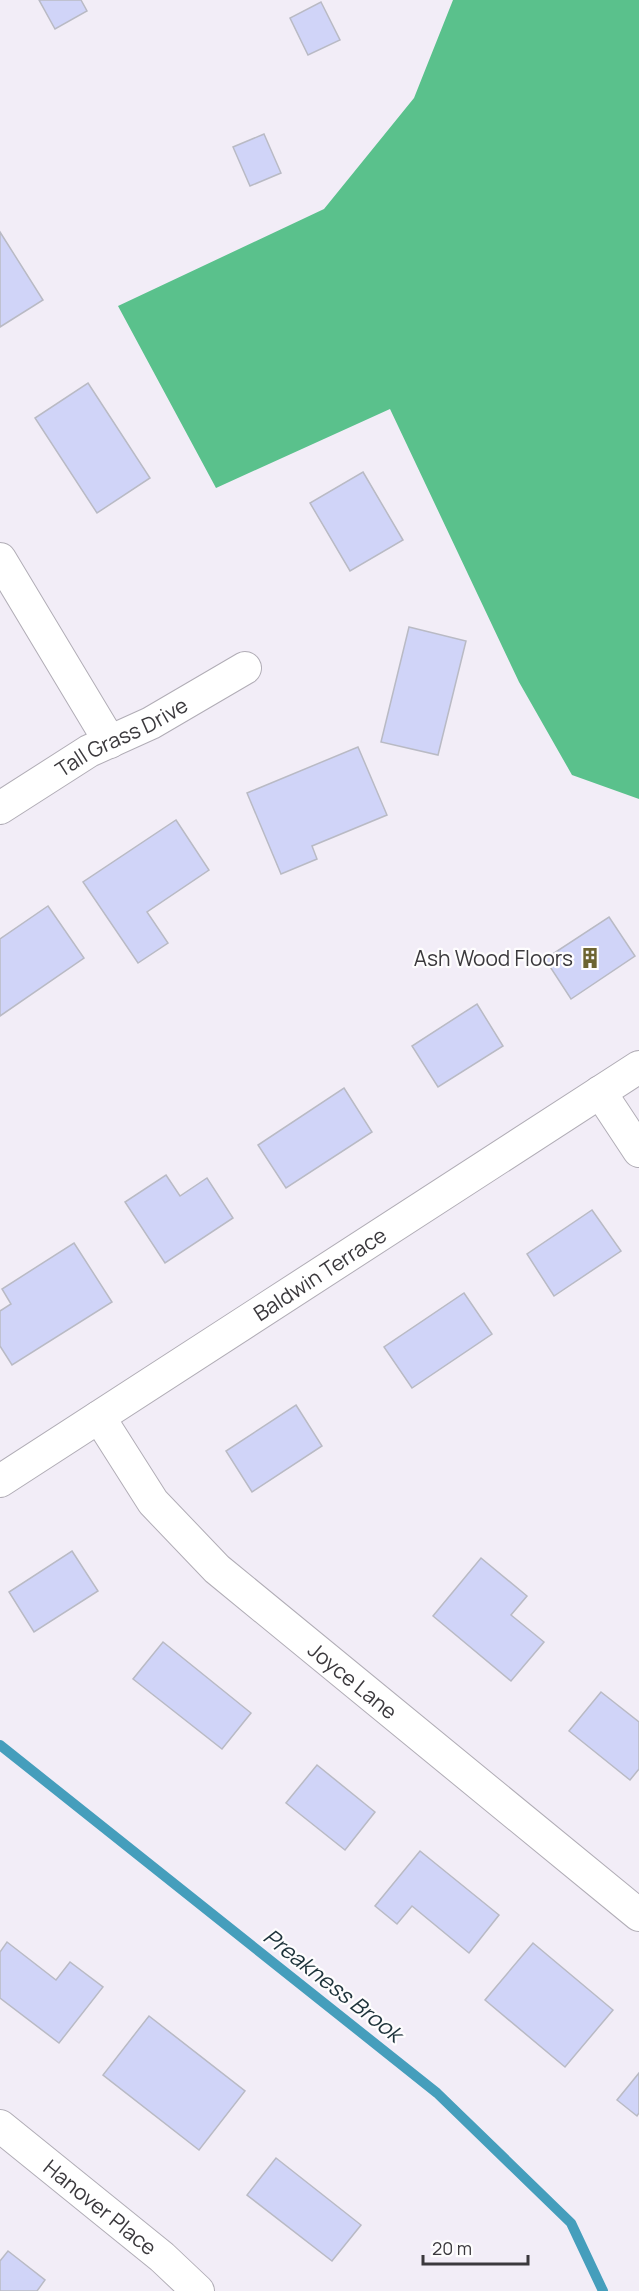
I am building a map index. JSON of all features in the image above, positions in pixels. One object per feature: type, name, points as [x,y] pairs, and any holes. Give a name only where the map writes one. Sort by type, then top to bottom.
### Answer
[{"type":"street","points":[[0,558],[110,742]]},
{"type":"street","name":"Tall Grass Drive","points":[[0,808],[89,751],[151,723],[245,668]]},
{"type":"street","name":"Baldwin Terrace","points":[[0,1481],[639,1067]]},
{"type":"street","points":[[600,1092],[639,1151]]},
{"type":"street","name":"Joyce Lane","points":[[99,1417],[153,1502],[217,1569],[639,1915]]},
{"type":"street","name":"Hanover Place","points":[[0,2126],[162,2257],[198,2291]]},
{"type":"green space","points":[[453,0],[639,0],[639,799],[572,775],[519,682],[390,409],[216,488],[118,306],[324,209],[414,98]]},
{"type":"building","points":[[39,0],[81,0],[87,11],[55,29]]},
{"type":"building","points":[[321,2],[340,40],[308,55],[290,18]]},
{"type":"building","points":[[264,134],[281,173],[250,186],[233,147]]},
{"type":"building","points":[[0,232],[43,300],[0,327]]},
{"type":"building","points":[[88,383],[150,478],[97,513],[35,418]]},
{"type":"building","points":[[363,472],[403,540],[350,571],[310,503]]},
{"type":"building","points":[[409,627],[466,641],[438,755],[381,742]]},
{"type":"building","points":[[358,747],[387,815],[312,846],[317,859],[281,874],[247,793]]},
{"type":"building","points":[[176,820],[209,870],[147,912],[168,943],[138,963],[83,882]]},
{"type":"building","points":[[48,906],[84,958],[0,1016],[0,939]]},
{"type":"building","name":"Ash Wood Floors","points":[[609,917],[635,956],[571,999],[545,959]]},
{"type":"building","points":[[477,1004],[503,1046],[438,1087],[412,1046]]},
{"type":"building","points":[[344,1088],[372,1132],[286,1188],[258,1145]]},
{"type":"building","points":[[166,1175],[180,1196],[207,1178],[233,1218],[165,1263],[125,1202]]},
{"type":"building","points":[[592,1210],[621,1251],[554,1296],[527,1254]]},
{"type":"building","points":[[74,1243],[112,1302],[12,1365],[0,1346],[0,1311],[11,1304],[2,1289]]},
{"type":"building","points":[[464,1293],[492,1334],[412,1388],[384,1347]]},
{"type":"building","points":[[296,1405],[322,1446],[252,1492],[226,1451]]},
{"type":"building","points":[[72,1551],[98,1591],[34,1632],[9,1592]]},
{"type":"building","points":[[481,1558],[527,1596],[511,1615],[544,1642],[511,1681],[433,1616]]},
{"type":"building","points":[[163,1642],[251,1713],[222,1749],[133,1679]]},
{"type":"building","points":[[601,1692],[639,1722],[639,1769],[630,1780],[569,1731]]},
{"type":"building","points":[[317,1765],[375,1812],[345,1850],[286,1803]]},
{"type":"building","points":[[420,1851],[499,1915],[469,1953],[412,1906],[397,1924],[375,1906]]},
{"type":"building","points":[[7,1942],[56,1980],[70,1962],[103,1987],[59,2043],[0,1998],[0,1952]]},
{"type":"building","points":[[533,1943],[613,2010],[565,2067],[485,2000]]},
{"type":"building","points":[[149,2016],[245,2091],[199,2150],[103,2075]]},
{"type":"building","points":[[639,2073],[639,2113],[637,2116],[617,2100]]},
{"type":"building","points":[[276,2158],[361,2225],[332,2261],[247,2195]]},
{"type":"building","points":[[8,2251],[45,2280],[37,2291],[0,2291],[0,2261]]},
{"type":"waterway","name":"Preakness Brook","points":[[0,1745],[437,2093],[571,2223],[603,2291]]},
{"type":"place","name":"Ash Wood Floors","points":[[590,958]]}]
